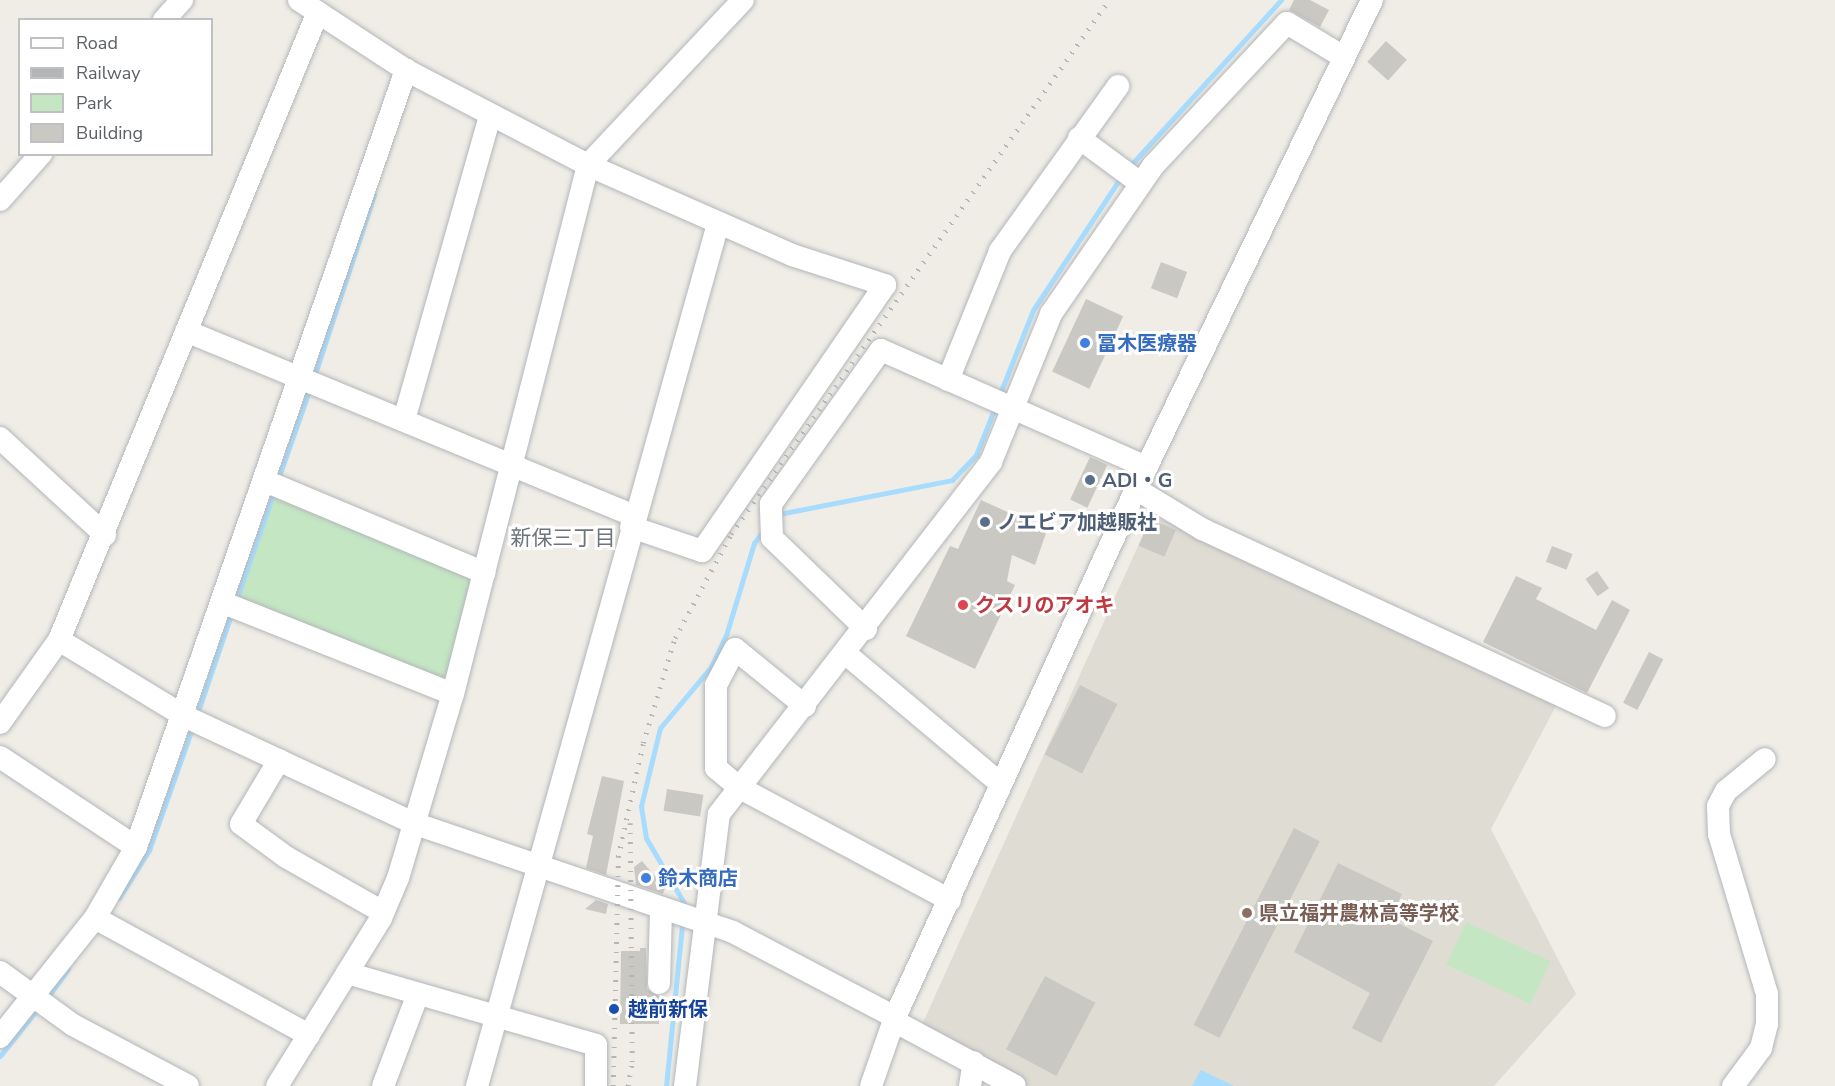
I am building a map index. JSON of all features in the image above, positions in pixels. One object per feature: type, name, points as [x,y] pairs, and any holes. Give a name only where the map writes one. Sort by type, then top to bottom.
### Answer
[{"type":"street","points":[[166,18],[182,0]]},
{"type":"street","points":[[186,331],[301,376],[513,466],[633,522],[702,551],[885,285],[792,255],[588,165],[490,117],[406,70],[299,0]]},
{"type":"street","points":[[277,1086],[384,912],[398,878],[453,694],[588,165],[743,0]]},
{"type":"street","points":[[871,1086],[895,1019],[1146,467],[1342,56],[1372,0]]},
{"type":"street","points":[[0,723],[59,640],[105,535],[186,331],[318,12]]},
{"type":"street","points":[[685,1086],[719,814],[866,629],[991,462],[1051,314],[1140,183],[1287,23],[1342,56]]},
{"type":"street","points":[[0,1037],[95,918],[136,847],[224,603],[406,70]]},
{"type":"street","points":[[948,380],[1000,251],[1118,86]]},
{"type":"street","points":[[404,420],[490,117]]},
{"type":"street","points":[[1079,138],[1140,183]]},
{"type":"street","points":[[0,200],[39,156]]},
{"type":"street","points":[[477,1086],[718,224]]},
{"type":"street","points":[[866,629],[771,538],[771,504],[881,350],[1146,467]]},
{"type":"street","points":[[0,438],[105,535]]},
{"type":"street","points":[[265,481],[485,573]]},
{"type":"street","points":[[1136,489],[1202,529],[1605,716]]},
{"type":"street","points":[[224,603],[453,694]]},
{"type":"street","points":[[59,640],[184,716],[413,823],[661,910],[733,932],[1015,1086]]},
{"type":"street","points":[[805,706],[735,649],[716,685],[716,768],[740,788],[950,900]]},
{"type":"street","points":[[846,654],[1001,784]]},
{"type":"street","points":[[0,757],[136,847]]},
{"type":"street","points":[[1733,1086],[1761,1048],[1767,1024],[1767,994],[1719,834],[1718,806],[1733,783],[1765,759]]},
{"type":"street","points":[[279,760],[241,824],[286,856],[384,912]]},
{"type":"street","points":[[659,983],[661,910]]},
{"type":"street","points":[[95,918],[309,1035]]},
{"type":"street","points":[[0,972],[32,998],[73,1025],[188,1086]]},
{"type":"street","points":[[347,973],[495,1018],[596,1045],[596,1086]]},
{"type":"street","points":[[383,1086],[418,994]]},
{"type":"street","points":[[970,1086],[974,1062]]},
{"type":"shaded area","points":[[1152,515],[1557,704],[1491,829],[1576,994],[1494,1086],[1026,1086],[921,1027]]},
{"type":"green space","points":[[274,492],[485,573],[442,686],[231,605]]},
{"type":"green space","points":[[1466,922],[1550,961],[1530,1004],[1446,965]]},
{"type":"water","points":[[1201,1070],[1234,1086],[1192,1086]]},
{"type":"building","points":[[1294,0],[1310,0],[1329,10],[1320,27],[1289,10]]},
{"type":"building","points":[[1386,41],[1407,60],[1388,81],[1367,62]]},
{"type":"building","points":[[1161,262],[1187,272],[1177,298],[1151,288]]},
{"type":"building","points":[[1086,299],[1123,316],[1089,389],[1052,372]]},
{"type":"building","points":[[1090,457],[1107,465],[1087,508],[1070,500]]},
{"type":"building","points":[[981,500],[1047,530],[1035,565],[1012,555],[1007,581],[1015,585],[975,669],[906,636],[950,546],[958,549]]},
{"type":"building","points":[[1150,519],[1176,530],[1164,557],[1139,546]]},
{"type":"building","points":[[1552,546],[1573,554],[1566,570],[1546,562]]},
{"type":"building","points":[[1597,571],[1609,588],[1598,596],[1586,579]]},
{"type":"building","points":[[1516,576],[1542,588],[1536,599],[1596,630],[1612,600],[1630,610],[1587,693],[1483,642]]},
{"type":"building","points":[[1649,652],[1663,659],[1637,710],[1623,703]]},
{"type":"building","points":[[1080,685],[1117,704],[1082,774],[1045,754]]},
{"type":"building","points":[[602,776],[624,781],[606,875],[586,868],[593,836],[587,834]]},
{"type":"building","points":[[667,789],[704,795],[700,817],[664,811]]},
{"type":"building","points":[[1294,828],[1320,841],[1220,1038],[1194,1025]]},
{"type":"building","name":"鈴木商店","points":[[642,861],[665,888],[663,894],[636,885],[634,867]]},
{"type":"building","points":[[1338,863],[1402,894],[1390,919],[1433,941],[1381,1043],[1352,1028],[1370,993],[1294,952]]},
{"type":"building","points":[[596,900],[608,904],[606,914],[585,909]]},
{"type":"building","points":[[640,948],[646,948],[647,989],[659,996],[659,1024],[620,1024],[621,951],[640,951]]},
{"type":"building","points":[[1045,976],[1095,1003],[1056,1076],[1006,1049]]},
{"type":"waterway","points":[[1129,167],[1281,0]]},
{"type":"waterway","points":[[999,396],[1033,310],[1121,177]]},
{"type":"waterway","points":[[314,377],[374,195]]},
{"type":"waterway","points":[[277,482],[310,388]]},
{"type":"waterway","points":[[779,514],[952,480],[976,455],[995,407]]},
{"type":"waterway","points":[[236,601],[274,491]]},
{"type":"waterway","points":[[684,903],[646,838],[641,806],[660,728],[711,667],[727,632],[754,543],[764,529]]},
{"type":"waterway","points":[[196,717],[232,612]]},
{"type":"waterway","points":[[119,898],[149,850],[193,726]]},
{"type":"waterway","points":[[666,1086],[682,926]]},
{"type":"waterway","points":[[47,998],[68,969]]},
{"type":"waterway","points":[[0,1056],[39,1007]]},
{"type":"railway","points":[[613,1086],[618,857],[643,743],[675,638],[731,534],[1109,0]]},
{"type":"railway","points":[[628,1086],[632,1062],[630,823]]},
{"type":"place","name":"冨木医療器","points":[[1085,343]]},
{"type":"place","name":"ADI・G","points":[[1090,480]]},
{"type":"place","name":"ノエビア加越販社","points":[[985,522]]},
{"type":"place","name":"クスリのアオキ","points":[[963,605]]},
{"type":"place","name":"鈴木商店","points":[[646,878]]},
{"type":"place","name":"県立福井農林高等学校","points":[[1247,913]]},
{"type":"place","name":"越前新保","points":[[614,1009]]},
{"type":"district","name":"新保三丁目","points":[[563,538]]}]
